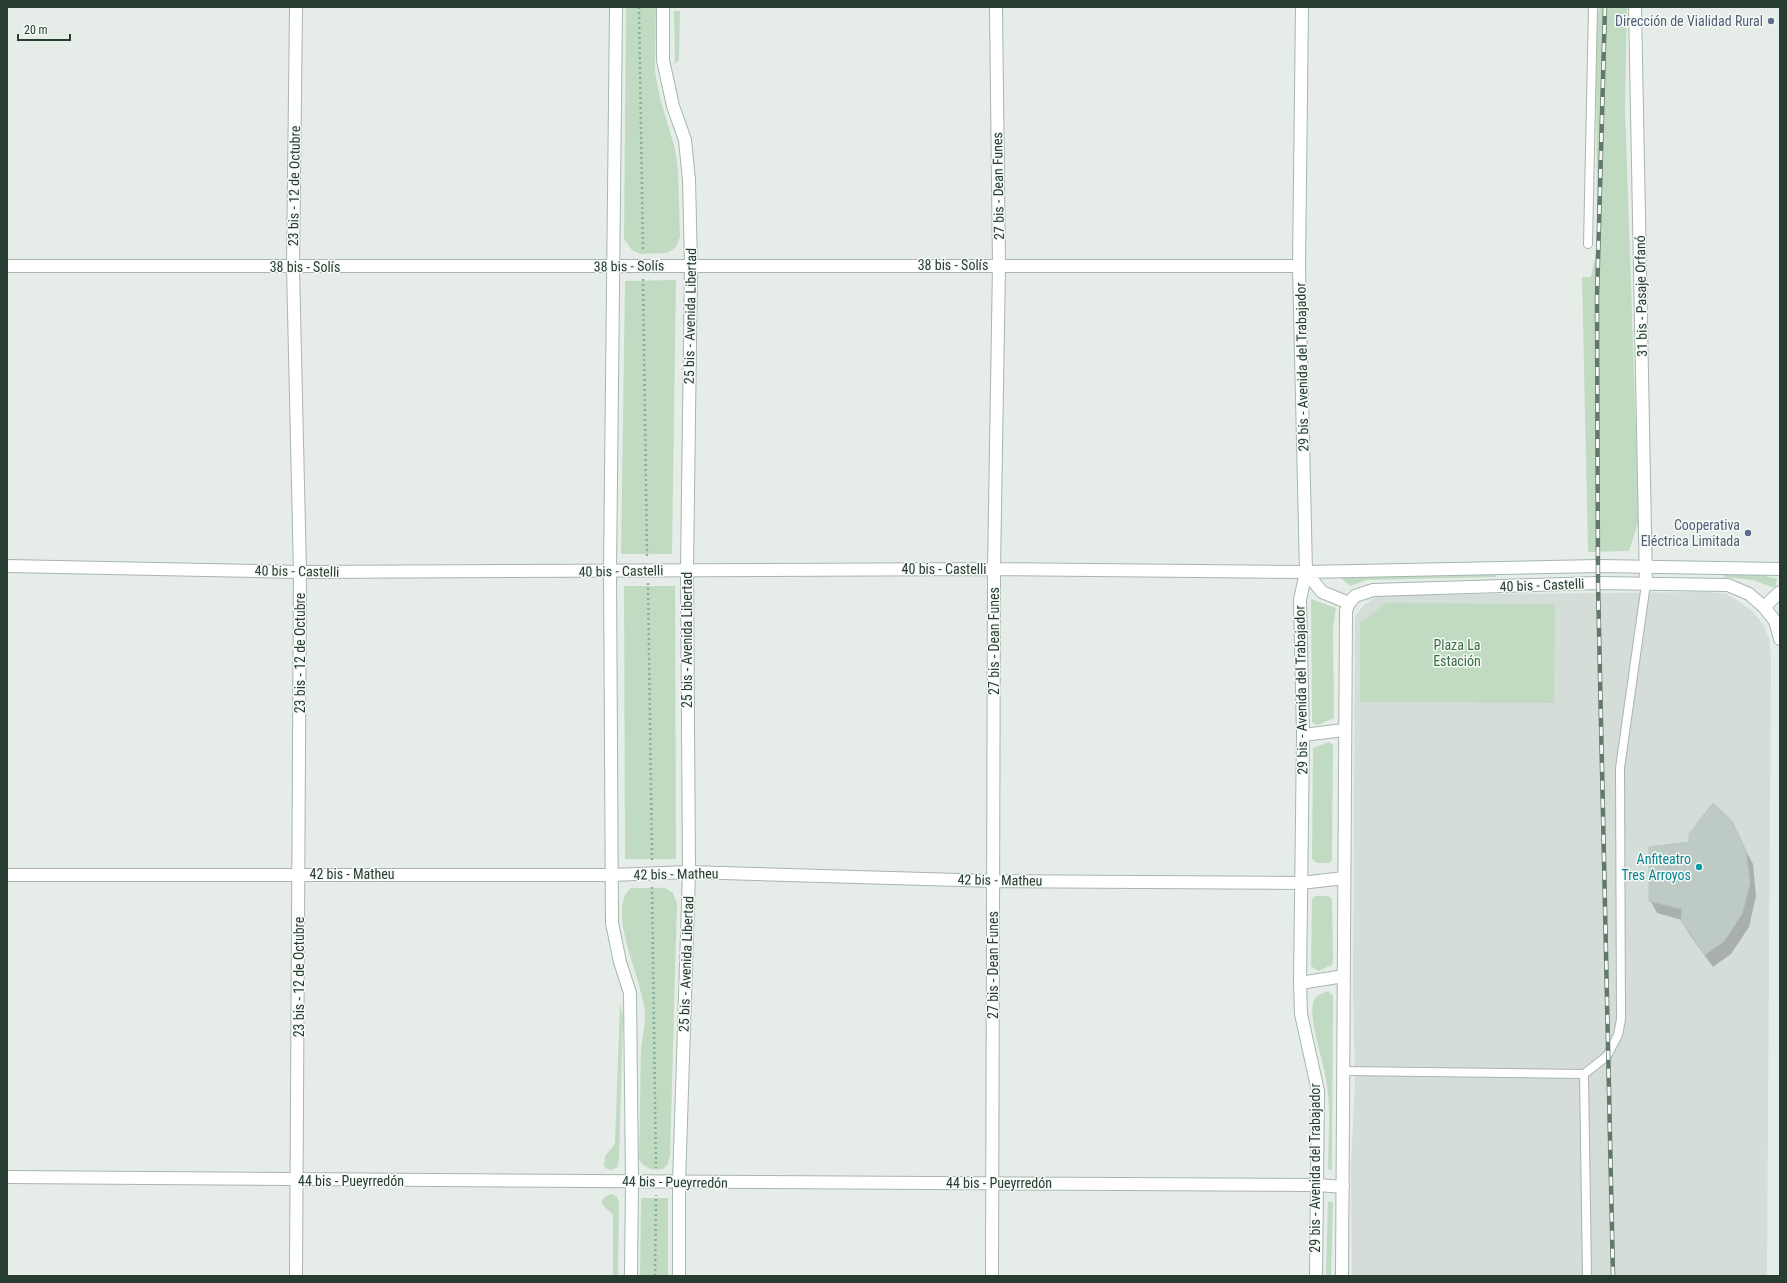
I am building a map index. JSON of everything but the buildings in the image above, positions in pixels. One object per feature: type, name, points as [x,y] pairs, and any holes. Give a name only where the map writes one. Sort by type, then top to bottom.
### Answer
[{"type":"street","name":"23 bis - 12 de Octubre","points":[[296,7],[293,267],[300,572],[298,1181],[296,1276]]},
{"type":"street","points":[[616,7],[610,571],[611,875],[612,923],[620,962],[630,993],[632,1182],[631,1276]]},
{"type":"street","name":"25 bis - Avenida Libertad","points":[[663,7],[663,60],[673,106],[685,140],[689,180],[691,265],[687,570],[689,872],[679,1183],[680,1276]]},
{"type":"street","name":"27 bis - Dean Funes","points":[[992,1276],[994,569],[999,265],[996,7]]},
{"type":"street","name":"29 bis - Avenida del Trabajador","points":[[1302,7],[1299,266],[1306,572],[1300,600],[1304,735],[1300,983],[1301,1014],[1318,1091],[1316,1276]]},
{"type":"street","name":"31 bis - Pasaje Orfanó","points":[[1635,7],[1647,566],[1646,584]]},
{"type":"street","name":"38 bis - Solís","points":[[7,266],[1299,266]]},
{"type":"street","name":"40 bis - Castelli","points":[[7,566],[300,572],[994,569],[1306,572],[1647,566],[1780,569]]},
{"type":"street","points":[[1529,567],[1530,585]]},
{"type":"street","points":[[1306,572],[1322,592],[1349,603]]},
{"type":"street","name":"40 bis - Castelli","points":[[1349,603],[1355,596],[1373,590],[1598,583],[1728,585],[1749,594],[1764,607],[1775,621],[1780,638]]},
{"type":"street","points":[[1764,607],[1780,592]]},
{"type":"street","name":"29 bis - Avenida del Trabajador","points":[[1342,1276],[1344,1071],[1344,730],[1346,611],[1349,603]]},
{"type":"street","points":[[1304,735],[1344,730]]},
{"type":"street","name":"42 bis - Matheu","points":[[7,875],[611,875],[689,872],[994,881],[1301,883],[1344,878]]},
{"type":"street","points":[[1300,983],[1344,976]]},
{"type":"street","name":"44 bis - Pueyrredón","points":[[7,1177],[298,1181],[679,1183],[992,1182],[1318,1185],[1343,1187]]},
{"type":"lane","points":[[1588,244],[1593,7]]},
{"type":"lane","points":[[1344,1071],[1584,1074],[1607,1056],[1618,1035],[1621,1019],[1620,768],[1646,584]]},
{"type":"lane","points":[[1584,1074],[1586,1276]]},
{"type":"path","points":[[639,7],[656,1182],[654,1276]]},
{"type":"shaded area","points":[[1708,592],[1727,594],[1753,612],[1763,624],[1769,638],[1771,658],[1767,1276],[1352,1276],[1351,1166],[1355,1081],[1353,987],[1356,615],[1364,605],[1376,597],[1389,595]]},
{"type":"green space","points":[[626,7],[656,7],[655,71],[660,98],[675,149],[678,170],[680,237],[676,247],[667,253],[640,254],[632,250],[624,239]]},
{"type":"green space","points":[[1599,7],[1627,7],[1625,107],[1639,521],[1629,551],[1588,552],[1582,277],[1591,277],[1597,247],[1596,32]]},
{"type":"green space","points":[[674,11],[680,11],[679,60],[675,64]]},
{"type":"green space","points":[[676,280],[672,554],[621,554],[625,281]]},
{"type":"green space","points":[[1759,574],[1777,579],[1775,588],[1752,580],[1724,577],[1724,575]]},
{"type":"green space","points":[[1496,575],[1496,577],[1367,580],[1350,586],[1339,576]]},
{"type":"green space","points":[[624,586],[675,586],[676,859],[625,859]]},
{"type":"green space","points":[[1311,599],[1336,608],[1333,629],[1334,718],[1318,725],[1314,724],[1312,721]]},
{"type":"green space","name":"Plaza La Estación","points":[[1386,603],[1555,604],[1554,703],[1360,702],[1360,623]]},
{"type":"green space","points":[[1329,742],[1333,745],[1332,859],[1330,863],[1317,863],[1312,859],[1313,748]]},
{"type":"green space","points":[[631,888],[665,888],[673,893],[677,904],[670,1155],[668,1164],[663,1169],[659,1170],[646,1167],[639,1159],[641,1049],[645,1016],[622,922],[622,908],[625,897]]},
{"type":"green space","points":[[1315,896],[1328,896],[1332,899],[1333,962],[1332,965],[1318,971],[1311,966],[1312,899]]},
{"type":"green space","points":[[1328,991],[1333,996],[1332,1170],[1328,1169],[1329,1117],[1326,1077],[1315,1032],[1312,1012],[1314,1001],[1318,995]]},
{"type":"green space","points":[[620,1003],[623,1017],[619,1159],[617,1167],[610,1170],[604,1166],[605,1156],[615,1144]]},
{"type":"green space","points":[[612,1194],[617,1197],[619,1203],[618,1276],[613,1276],[613,1215],[602,1204],[602,1200],[606,1196]]},
{"type":"green space","points":[[641,1198],[668,1198],[668,1276],[640,1276]]},
{"type":"green space","points":[[1328,1202],[1333,1202],[1331,1276],[1326,1276]]},
{"type":"railway","points":[[1605,7],[1597,297],[1598,583],[1613,1276]]},
{"type":"place","name":"Dirección de Vialidad Rural","points":[[1771,21]]},
{"type":"place","name":"Cooperativa Eléctrica Limitada","points":[[1748,533]]},
{"type":"place","name":"Anfiteatro Tres Arroyos","points":[[1699,867]]}]
